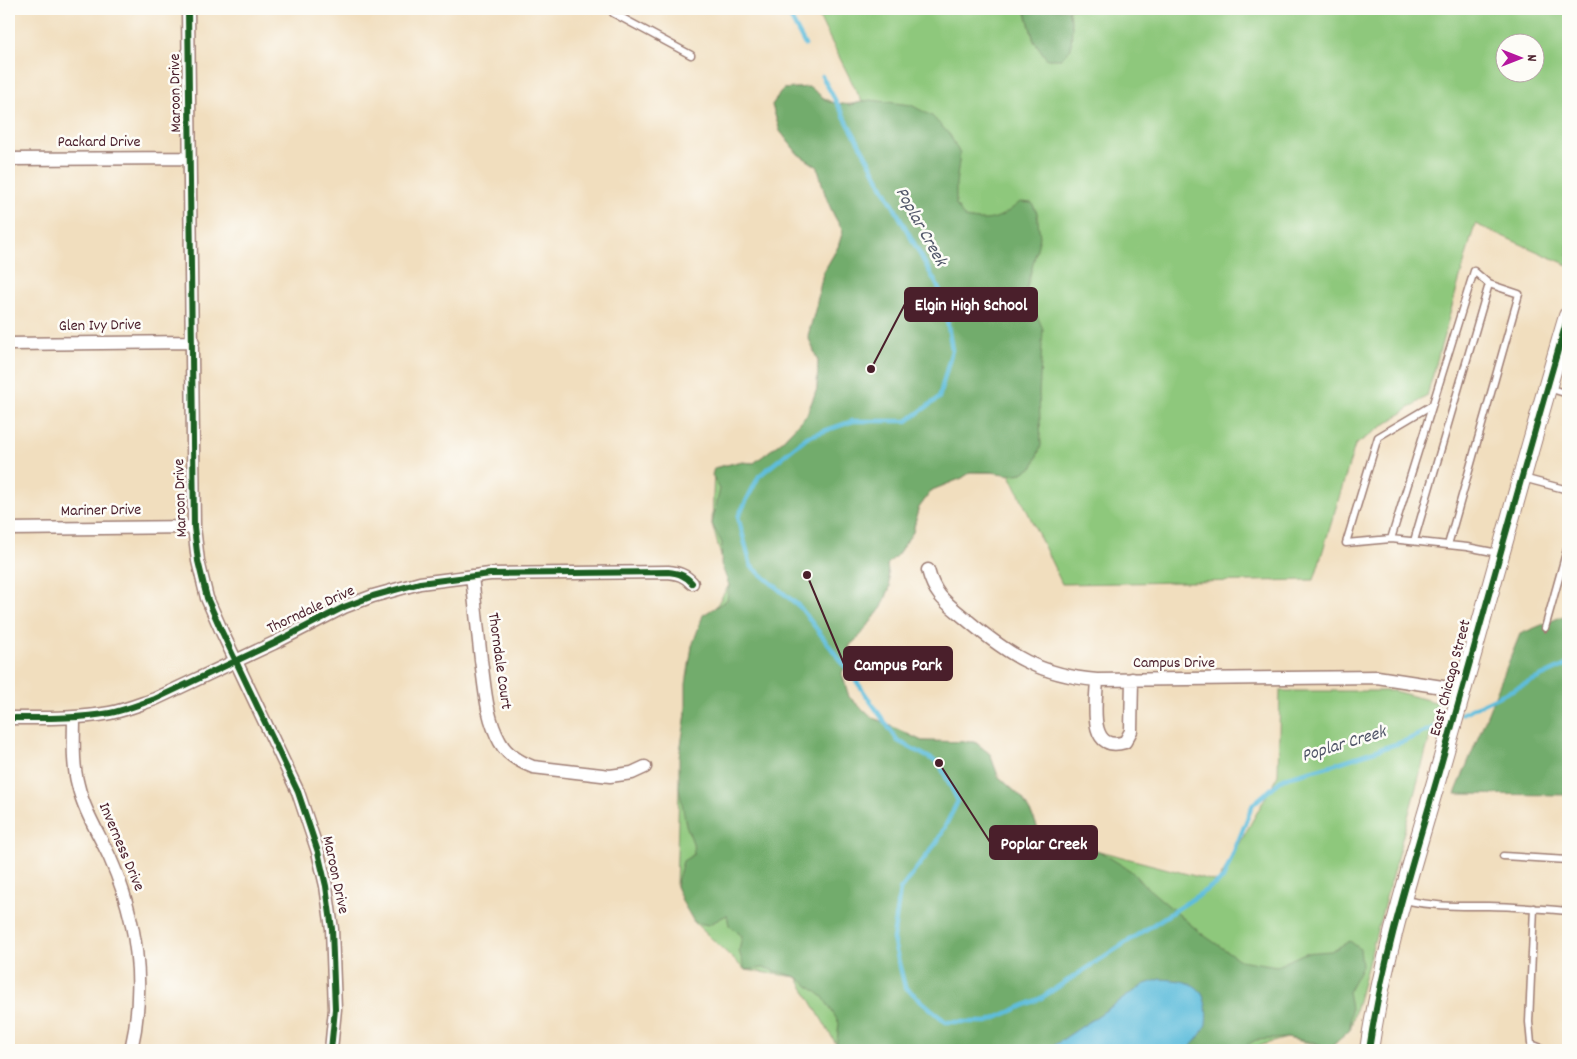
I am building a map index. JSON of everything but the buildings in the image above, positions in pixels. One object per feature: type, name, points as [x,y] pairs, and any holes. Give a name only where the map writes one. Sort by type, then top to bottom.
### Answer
[{"type":"main road","name":"East Chicago Street","points":[[1369,1050],[1374,1011],[1403,899],[1499,553],[1568,316]]},
{"type":"street","name":"Maroon Drive","points":[[188,9],[194,527],[198,561],[207,598],[298,792],[318,852],[326,886],[332,929],[335,1009],[331,1050]]},
{"type":"street","name":"Packard Drive","points":[[9,159],[190,158]]},
{"type":"street","name":"Glen Ivy Drive","points":[[9,344],[192,342]]},
{"type":"street","name":"Mariner Drive","points":[[9,529],[194,527]]},
{"type":"street","name":"Campus Drive","points":[[928,570],[936,592],[945,602],[994,642],[1017,658],[1053,673],[1074,678],[1097,680],[1377,677],[1462,690]]},
{"type":"street","name":"Thorndale Drive","points":[[9,718],[74,717],[112,713],[135,706],[155,699],[236,661],[344,607],[373,596],[420,583],[472,576],[668,572],[687,577],[692,584]]},
{"type":"street","name":"Thorndale Court","points":[[472,576],[487,705],[493,728],[500,744],[520,762],[533,767],[610,776],[632,773],[645,767]]},
{"type":"street","points":[[1097,680],[1096,722],[1098,734],[1105,742],[1116,745],[1125,742],[1131,731],[1132,679]]},
{"type":"street","name":"Inverness Drive","points":[[74,717],[74,764],[78,785],[86,809],[119,880],[134,932],[139,986],[138,1019],[131,1050]]},
{"type":"lane","points":[[613,13],[691,55]]},
{"type":"lane","points":[[1391,539],[1474,271],[1489,284],[1519,294],[1448,545]]},
{"type":"lane","points":[[1414,542],[1489,284]]},
{"type":"lane","points":[[1547,388],[1568,394]]},
{"type":"lane","points":[[1432,406],[1378,437],[1346,543],[1391,539],[1499,553]]},
{"type":"lane","points":[[1522,477],[1568,490]]},
{"type":"lane","points":[[1545,628],[1568,546]]},
{"type":"lane","points":[[1503,856],[1568,860]]},
{"type":"lane","points":[[1403,899],[1442,906],[1534,908],[1568,911]]},
{"type":"lane","points":[[1534,908],[1531,1044],[1544,1049],[1568,1050]]},
{"type":"green space","points":[[815,9],[1025,9],[1034,41],[1048,59],[1072,26],[1068,9],[1568,9],[1568,265],[1475,224],[1427,396],[1355,445],[1314,580],[1062,584],[1010,475],[1022,473],[971,472],[962,478],[932,490],[918,509],[913,532],[897,555],[887,565],[890,587],[882,607],[860,636],[850,645],[842,674],[849,697],[870,716],[922,741],[975,742],[990,754],[998,776],[1022,798],[1034,819],[1043,842],[1067,850],[1099,851],[1218,882],[1278,775],[1280,691],[1394,691],[1439,703],[1350,1030],[1330,1048],[1287,1038],[1243,1050],[836,1050],[836,1044],[797,977],[745,970],[694,922],[676,886],[679,787],[692,646],[729,585],[712,524],[714,468],[739,462],[754,463],[780,443],[807,414],[817,389],[818,361],[808,336],[823,273],[838,247],[843,231],[834,215],[822,185],[818,167],[798,154],[780,131],[772,105],[783,89],[810,87],[834,103],[853,104],[862,102]]},
{"type":"green space","points":[[1025,9],[1068,9],[1072,26],[1071,49],[1061,59],[1047,59],[1034,41]]},
{"type":"green space","points":[[810,87],[828,102],[850,105],[870,100],[911,105],[932,116],[950,135],[960,154],[956,184],[956,205],[965,218],[989,220],[1001,216],[1020,202],[1032,203],[1037,213],[1040,237],[1027,287],[1032,305],[1043,329],[1039,393],[1041,446],[1033,467],[1022,473],[1010,475],[991,472],[971,472],[962,478],[932,490],[918,509],[913,532],[897,555],[887,565],[890,587],[882,607],[860,636],[850,645],[842,674],[849,697],[870,716],[922,741],[975,742],[990,754],[998,776],[1022,798],[1034,819],[1043,842],[1067,850],[1099,851],[1131,871],[1143,884],[1202,934],[1240,960],[1277,966],[1305,953],[1331,951],[1350,941],[1360,949],[1362,966],[1348,992],[1351,1008],[1350,1030],[1330,1048],[1313,1042],[1287,1038],[1256,1040],[1238,1050],[836,1050],[839,1023],[823,997],[797,977],[765,968],[745,970],[739,951],[742,936],[729,925],[727,915],[708,925],[694,922],[683,903],[676,886],[683,861],[694,854],[679,787],[679,757],[686,714],[686,684],[692,646],[703,615],[727,600],[729,585],[721,564],[722,543],[712,524],[720,489],[712,475],[714,468],[739,462],[754,463],[780,443],[807,414],[817,389],[818,361],[808,336],[823,273],[838,247],[843,231],[834,215],[822,185],[818,167],[798,154],[780,131],[772,105],[783,89]]},
{"type":"green space","points":[[1568,614],[1568,795],[1455,794],[1520,634]]},
{"type":"water","points":[[1161,979],[1188,983],[1199,990],[1204,999],[1207,1014],[1206,1024],[1201,1034],[1187,1050],[1047,1050],[1145,984]]},
{"type":"waterway","name":"Poplar Creek","points":[[786,9],[805,45]]},
{"type":"waterway","name":"Poplar Creek","points":[[822,76],[943,296],[952,350],[939,398],[907,421],[853,421],[807,437],[759,476],[738,517],[751,566],[800,607],[859,685],[898,741],[939,763],[958,801],[937,842],[900,890],[893,939],[905,987],[946,1022],[987,1022],[1041,998],[1223,879],[1253,804],[1284,778],[1332,765],[1405,741],[1447,721]]},
{"type":"waterway","name":"Poplar Creek","points":[[1461,714],[1568,664]]},
{"type":"cycle path","points":[[188,9],[194,527],[198,561],[207,598],[298,792],[318,852],[326,886],[332,929],[335,1009],[331,1050]]},
{"type":"cycle path","points":[[1369,1050],[1383,973],[1403,897],[1568,316]]},
{"type":"cycle path","points":[[9,718],[85,716],[110,713],[133,707],[155,699],[274,643],[344,607],[373,596],[420,583],[490,574],[668,572],[681,575],[692,583]]},
{"type":"place","name":"Elgin High School","points":[[871,369]]},
{"type":"place","name":"Campus Park","points":[[807,575]]},
{"type":"place","name":"Poplar Creek","points":[[939,763]]}]
